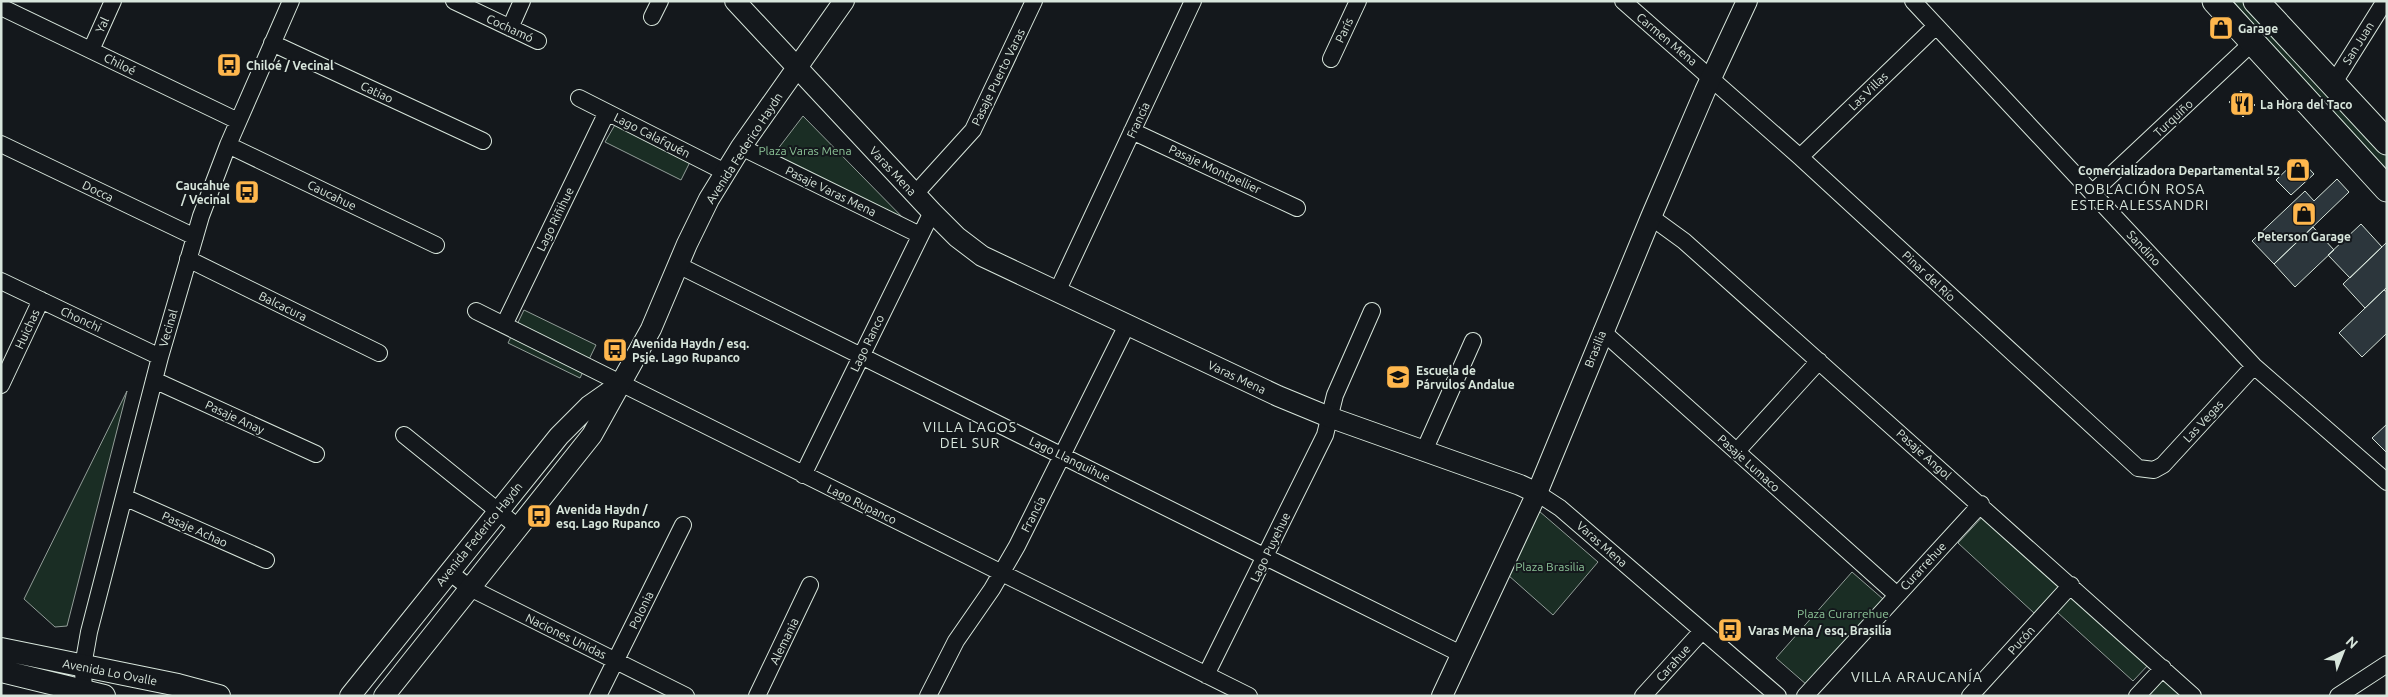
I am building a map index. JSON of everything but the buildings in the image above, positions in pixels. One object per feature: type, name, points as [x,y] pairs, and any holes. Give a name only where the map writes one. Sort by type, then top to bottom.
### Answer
[{"type":"main road","points":[[2215,1],[2387,189]]},
{"type":"main road","points":[[2256,1],[2387,142]]},
{"type":"main road","name":"Avenida Lo Ovalle","points":[[1,649],[178,685],[219,696]]},
{"type":"main road","name":"Avenida Lo Ovalle","points":[[1,671],[91,694]]},
{"type":"street","name":"Yal","points":[[91,50],[113,1]]},
{"type":"street","name":"Vecinal","points":[[91,694],[84,666],[89,632],[160,357],[188,259],[228,145],[291,1]]},
{"type":"street","name":"Cochamó","points":[[454,1],[538,41]]},
{"type":"street","points":[[510,28],[522,1]]},
{"type":"street","points":[[652,17],[660,1]]},
{"type":"street","name":"Varas Mena","points":[[735,1],[932,212],[957,237],[982,256],[1278,396],[1329,417],[1520,485],[1536,493],[1560,508],[1778,696]]},
{"type":"street","name":"Avenida Federico Haydn","points":[[384,696],[592,435],[651,329],[696,223],[725,172],[844,1]]},
{"type":"street","name":"Pasaje Puerto Varas","points":[[915,194],[973,130],[1034,1]]},
{"type":"street","name":"Francia","points":[[1057,292],[1193,1]]},
{"type":"street","name":"París","points":[[1331,59],[1358,1]]},
{"type":"street","name":"Carmen Mena","points":[[1623,1],[1712,77]]},
{"type":"street","name":"Brasilia","points":[[1442,696],[1536,493],[1602,331],[1747,1]]},
{"type":"street","name":"Sandino","points":[[1913,1],[2254,366],[2387,482]]},
{"type":"street","name":"San Juan","points":[[2333,84],[2384,1]]},
{"type":"street","name":"Chiloé","points":[[2,7],[238,121]]},
{"type":"street","name":"Las Villas","points":[[1800,157],[1936,26]]},
{"type":"street","name":"Turquiño","points":[[2092,193],[2253,42]]},
{"type":"street","name":"Catiao","points":[[272,43],[483,141]]},
{"type":"street","name":"Pinar del Río","points":[[1712,77],[2134,464],[2148,471]]},
{"type":"street","name":"Lago Calafquén","points":[[579,98],[725,172]]},
{"type":"street","name":"Lago Riñihue","points":[[504,325],[607,112]]},
{"type":"street","name":"Pasaje Montpellier","points":[[1132,131],[1297,208]]},
{"type":"street","name":"Docca","points":[[1,144],[195,237]]},
{"type":"street","name":"Caucahue","points":[[228,145],[436,245]]},
{"type":"street","name":"Pasaje Varas Mena","points":[[741,148],[920,235]]},
{"type":"street","name":"Lago Ranco","points":[[803,474],[932,212]]},
{"type":"street","name":"Pasaje Angol","points":[[1651,217],[1684,241],[1981,504],[2193,696]]},
{"type":"street","name":"Balcacura","points":[[188,259],[379,352]]},
{"type":"street","name":"Lago Llanquihue","points":[[678,265],[1461,654]]},
{"type":"street","name":"Chonchi","points":[[1,282],[160,357]]},
{"type":"street","name":"Huichas","points":[[1,385],[41,300]]},
{"type":"street","name":"Lago Rupanco","points":[[476,311],[1249,696]]},
{"type":"street","name":"Lago Puyehue","points":[[1206,675],[1325,435],[1335,395],[1372,311]]},
{"type":"street","name":"Francia","points":[[928,696],[956,641],[1001,574],[1127,326]]},
{"type":"street","name":"Pasaje Lumaco","points":[[1602,331],[1897,595]]},
{"type":"street","points":[[1424,451],[1474,341]]},
{"type":"street","points":[[1737,452],[1819,361]]},
{"type":"street","name":"Las Vegas","points":[[2148,471],[2163,465],[2254,366]]},
{"type":"street","name":"Pasaje Anay","points":[[154,380],[316,454]]},
{"type":"street","name":"Avenida Federico Haydn","points":[[350,696],[498,510],[573,420],[620,384]]},
{"type":"street","points":[[404,435],[518,528]]},
{"type":"street","name":"Pasaje Achao","points":[[124,497],[266,560]]},
{"type":"street","name":"Curarrehue","points":[[1804,696],[1981,504]]},
{"type":"street","name":"Polonia","points":[[598,696],[683,525]]},
{"type":"street","name":"Naciones Unidas","points":[[449,572],[470,588],[686,696]]},
{"type":"street","name":"Alemania","points":[[757,696],[810,585]]},
{"type":"street","name":"Pucón","points":[[1970,696],[2071,585]]},
{"type":"street","name":"Carahue","points":[[1643,696],[1702,631]]},
{"type":"street","points":[[390,645],[411,662]]},
{"type":"street","points":[[2338,696],[2387,664]]},
{"type":"street","points":[[84,666],[109,696]]},
{"type":"street","points":[[2137,696],[2163,668]]},
{"type":"green space","points":[[2233,1],[2246,1],[2387,152],[2387,175]]},
{"type":"green space","name":"Plaza Varas Mena","points":[[803,116],[913,228],[771,158]]},
{"type":"green space","points":[[616,123],[691,160],[681,180],[605,142]]},
{"type":"green space","points":[[524,310],[596,345],[580,378],[508,343]]},
{"type":"green space","points":[[127,391],[67,626],[55,627],[24,599]]},
{"type":"green space","name":"Plaza Brasilia","points":[[1539,511],[1598,562],[1553,615],[1508,575]]},
{"type":"green space","points":[[1984,515],[2060,585],[2034,613],[1958,543]]},
{"type":"green space","name":"Plaza Curarrehue","points":[[1852,572],[1883,599],[1807,685],[1776,658]]},
{"type":"green space","points":[[2073,594],[2150,663],[2133,681],[2057,612]]},
{"type":"green space","points":[[2166,676],[2187,696],[2147,696]]},
{"type":"place","name":"Garage","points":[[2221,28]]},
{"type":"place","name":"Chiloé / Vecinal","points":[[229,65]]},
{"type":"place","name":"La Hora del Taco","points":[[2242,104]]},
{"type":"place","name":"Comercializadora Departamental 52","points":[[2298,170]]},
{"type":"place","name":"Caucahue / Vecinal","points":[[247,192]]},
{"type":"place","name":"Peterson Garage","points":[[2304,214]]},
{"type":"place","name":"Avenida Haydn / esq. Psje. Lago Rupanco","points":[[615,350]]},
{"type":"place","name":"Escuela de Párvulos Andalue","points":[[1398,377]]},
{"type":"place","name":"Avenida Haydn / esq. Lago Rupanco","points":[[539,516]]},
{"type":"place","name":"Varas Mena / esq. Brasilia","points":[[1730,630]]},
{"type":"district","name":"POBLACIÓN ROSA ESTER ALESSANDRI","points":[[2140,197]]},
{"type":"district","name":"VILLA LAGOS DEL SUR","points":[[970,436]]},
{"type":"district","name":"VILLA ARAUCANÍA","points":[[1917,677]]}]
